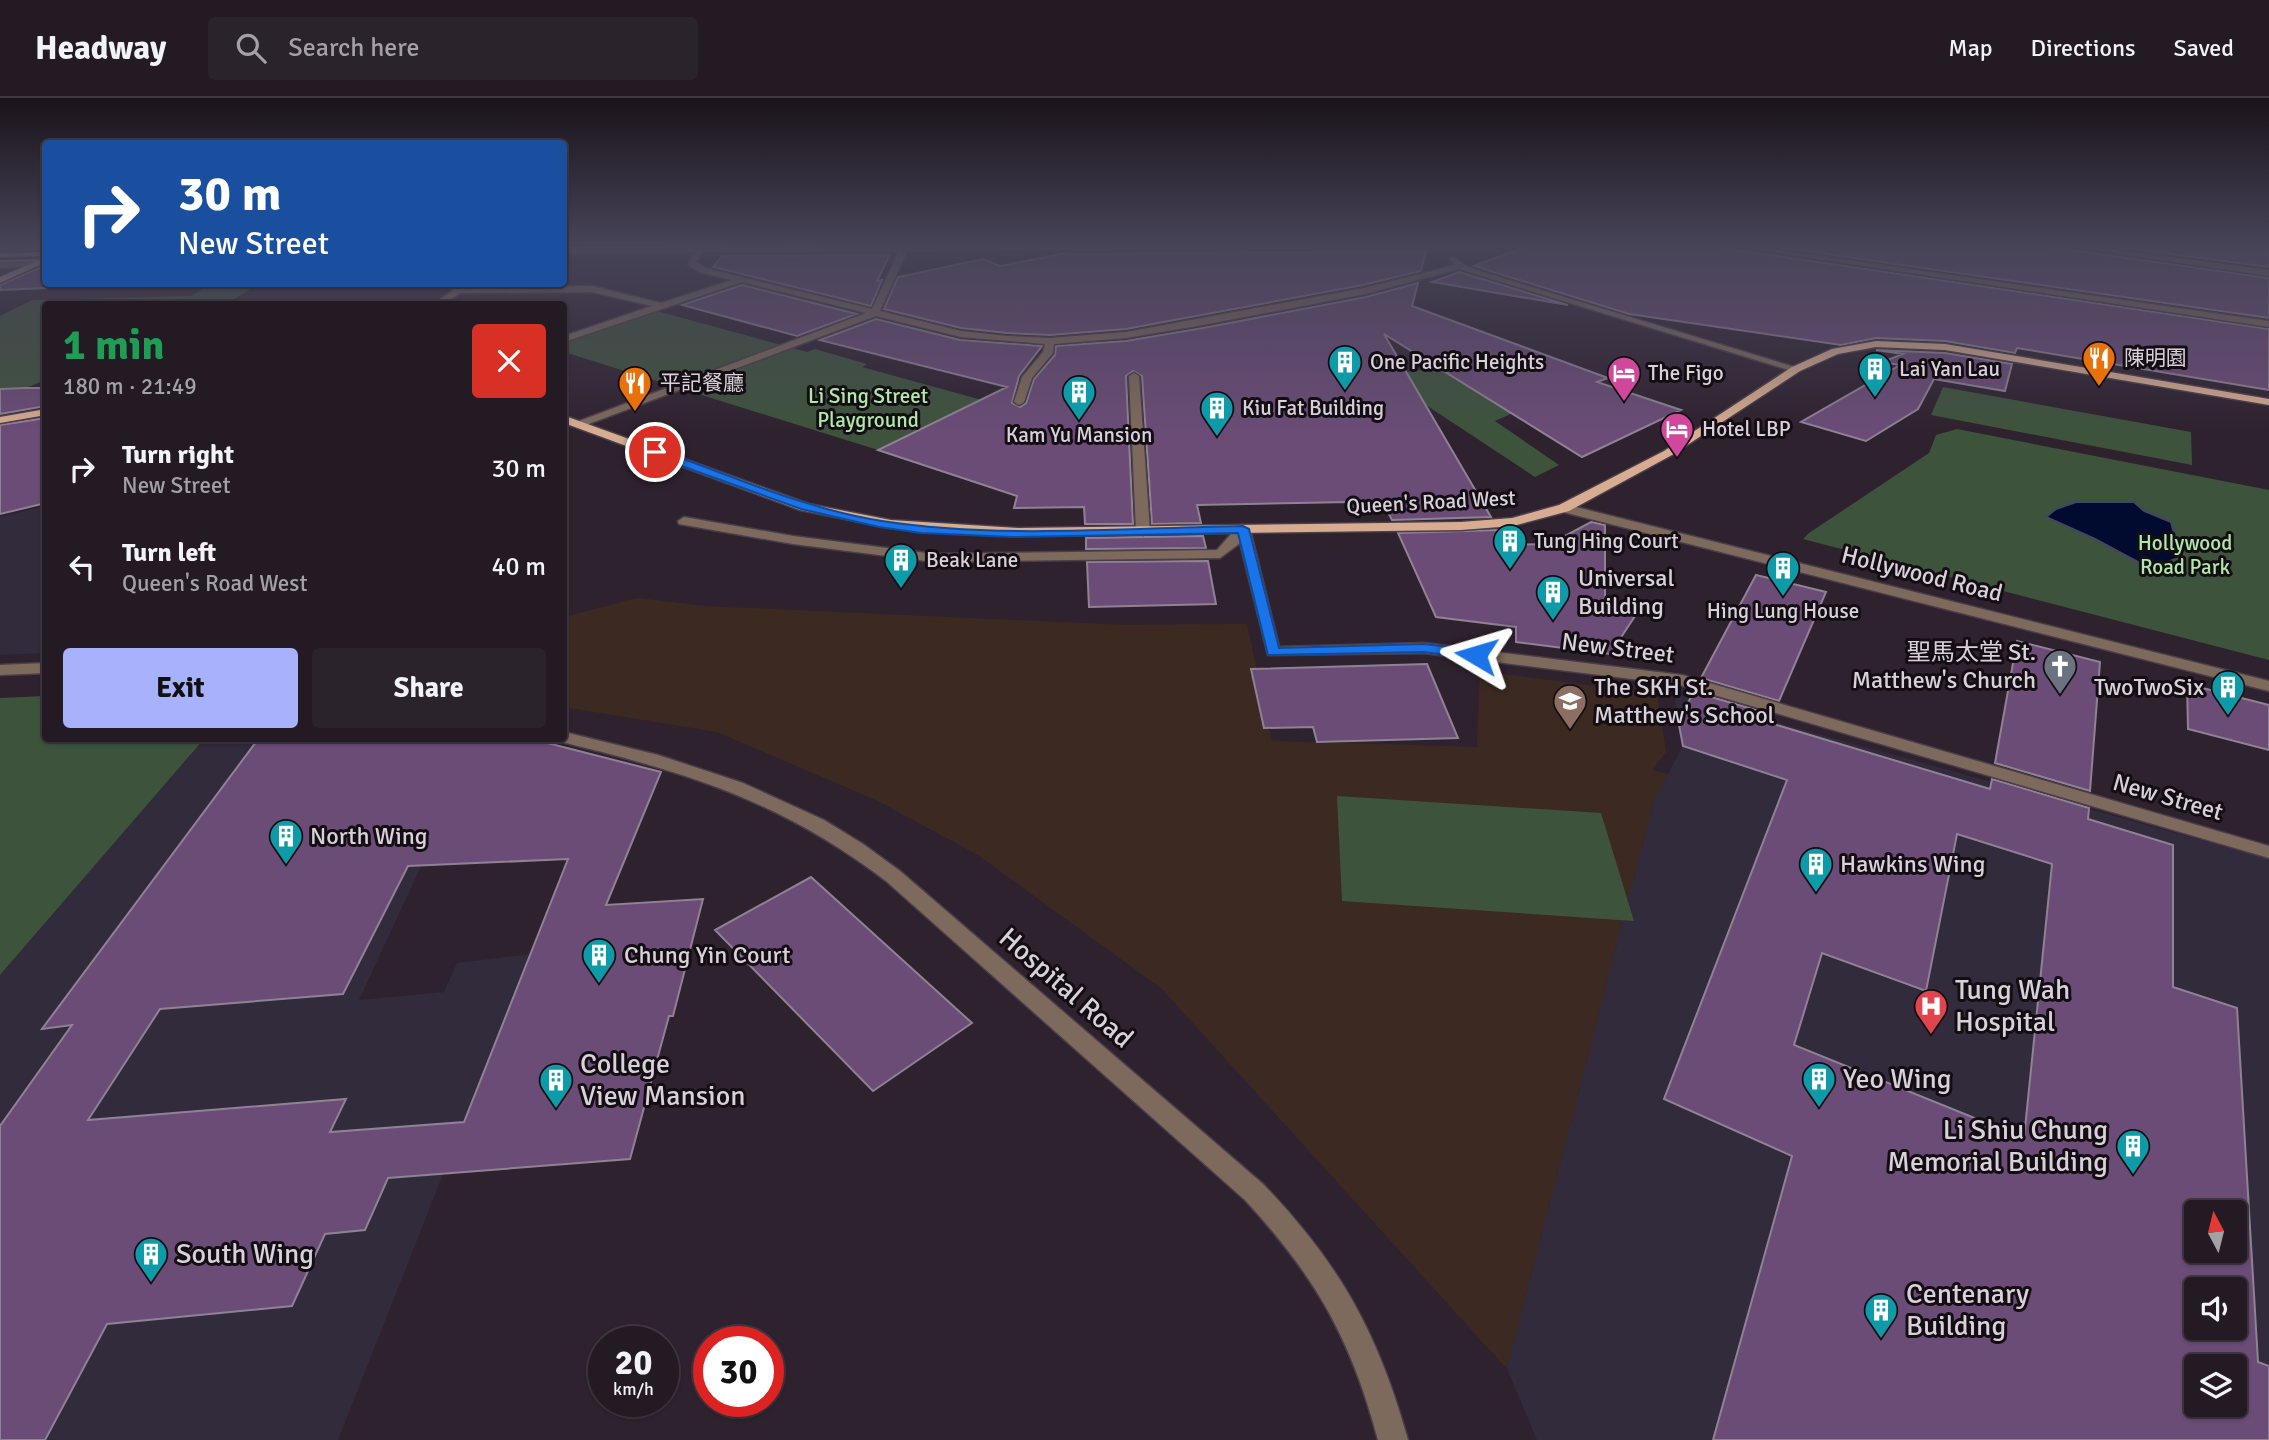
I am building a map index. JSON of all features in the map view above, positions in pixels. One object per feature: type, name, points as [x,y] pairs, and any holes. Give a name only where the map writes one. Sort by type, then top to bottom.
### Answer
[{"type":"main road","name":"Queen's Road West","points":[[567,420],[805,507],[879,524],[966,533],[1488,524],[1541,516],[1564,508],[1668,453],[1796,369],[1854,346],[1925,345],[2269,402]]},
{"type":"main road","points":[[0,420],[42,413]]},
{"type":"street","points":[[567,338],[661,306]]},
{"type":"street","points":[[845,306],[975,336],[1050,341],[1126,335],[1289,306]]},
{"type":"street","points":[[578,425],[875,313],[878,306]]},
{"type":"street","points":[[1589,306],[1796,369]]},
{"type":"street","points":[[2143,306],[2269,324]]},
{"type":"street","points":[[1018,402],[1027,377],[1048,353],[1050,341]]},
{"type":"street","points":[[1135,376],[1143,531]]},
{"type":"street","name":"Hollywood Road","points":[[1564,508],[2269,685]]},
{"type":"street","points":[[684,521],[793,540],[934,558],[1220,554],[1243,529]]},
{"type":"street","name":"New Street","points":[[1243,529],[1273,652],[1424,648],[1682,680],[2269,852]]},
{"type":"street","points":[[0,670],[42,668]]},
{"type":"street","name":"Hospital Road","points":[[567,738],[657,759],[750,790],[826,828],[865,853],[893,876],[1254,1192],[1287,1226],[1316,1261],[1356,1329],[1373,1369],[1393,1440]]},
{"type":"shaded area","points":[[42,507],[42,653],[0,655],[0,517]]},
{"type":"shaded area","points":[[637,598],[705,606],[1125,625],[1247,624],[1272,741],[1477,747],[1480,671],[1657,694],[1666,752],[1652,770],[1669,774],[1654,801],[1507,1369],[1162,989],[978,855],[876,800],[717,732],[567,707],[567,616]]},
{"type":"shaded area","name":"Tung Wah Hospital","points":[[1674,694],[2269,859],[2269,1440],[1537,1440],[1507,1369],[1654,801],[1683,746]]},
{"type":"shaded area","points":[[201,742],[479,742],[359,1000],[444,992],[457,963],[530,954],[338,1440],[0,1440],[0,975]]},
{"type":"green space","points":[[21,306],[42,306],[42,381],[26,388],[0,389],[0,316]]},
{"type":"green space","name":"Li Sing Street Playground","points":[[657,311],[807,352],[815,349],[867,364],[862,367],[982,400],[878,450],[567,353],[567,341]]},
{"type":"green space","points":[[1451,365],[1539,401],[1495,421],[1559,465],[1535,477],[1382,376]]},
{"type":"green space","points":[[1943,387],[2191,432],[2192,465],[1931,415]]},
{"type":"green space","name":"Hollywood Road Park","points":[[1957,429],[2269,490],[2269,660],[1803,539],[1929,453],[1936,435]]},
{"type":"green space","points":[[42,696],[42,742],[201,742],[0,975],[0,698]]},
{"type":"green space","points":[[1337,796],[1601,813],[1634,921],[1342,901]]},
{"type":"water","points":[[2076,502],[2134,502],[2144,511],[2171,522],[2180,557],[2151,569],[2046,517],[2056,509]]},
{"type":"building","points":[[684,306],[824,306],[857,314],[797,336]]},
{"type":"building","points":[[885,306],[1252,306],[1126,329],[1050,335],[961,328],[884,309]]},
{"type":"building","points":[[1321,306],[1412,306],[1608,378],[1597,382],[1681,410],[1582,457],[1384,334],[1491,517],[1392,520],[1385,507],[1352,507],[1350,502],[1197,505],[1201,523],[1152,524],[1142,376],[1133,371],[1126,376],[1133,524],[1085,524],[1084,507],[1014,508],[1017,496],[878,450],[1007,387],[820,340],[876,319],[960,340],[1042,346],[1019,376],[1012,403],[1020,407],[1026,403],[1034,379],[1055,355],[1056,346],[1126,341]]},
{"type":"building","points":[[1602,306],[2112,306],[2269,329],[2269,390],[2017,348],[2015,353],[1945,341],[1876,338],[1841,345],[1629,314]]},
{"type":"building","points":[[2183,306],[2269,306],[2269,318]]},
{"type":"building","points":[[1876,350],[1945,353],[2012,364],[2005,391],[1934,379],[1918,409],[1866,441],[1801,422],[1900,365],[1882,362],[1903,354]]},
{"type":"building","points":[[42,388],[42,407],[0,414],[0,389]]},
{"type":"building","points":[[42,419],[42,504],[0,514],[0,425]]},
{"type":"building","points":[[1591,522],[1605,525],[1605,603],[1641,607],[1610,654],[1516,642],[1516,627],[1436,617],[1398,533],[1499,530],[1508,545],[1550,544]]},
{"type":"building","points":[[1203,536],[1206,548],[1086,549],[1086,538]]},
{"type":"building","points":[[1208,561],[1216,604],[1089,607],[1087,562]]},
{"type":"building","points":[[1756,575],[1826,592],[1779,701],[1701,678]]},
{"type":"building","name":"聖馬太堂 St. Matthew's Church","points":[[2017,641],[2100,662],[2090,791],[1995,763]]},
{"type":"building","points":[[1427,664],[1458,738],[1317,742],[1313,727],[1264,728],[1251,669]]},
{"type":"building","name":"TwoTwoSix","points":[[2187,684],[2269,705],[2269,750],[2188,729]]},
{"type":"building","name":"Tung Wah Hospital","points":[[1694,692],[1773,715],[1770,723],[1990,789],[1992,779],[2089,808],[2088,819],[2173,845],[2173,987],[2237,1008],[2258,1362],[2269,1366],[2269,1440],[1713,1440],[1792,1156],[1664,1099],[1787,780],[1683,746],[1678,720]],"holes":[[[1957,834],[2052,864],[2024,1138],[1794,1045],[1822,953],[1926,991]]]},
{"type":"building","points":[[256,742],[544,742],[661,772],[606,905],[703,899],[673,1016],[669,1016],[630,1159],[388,1178],[365,1230],[325,1234],[292,1306],[107,1324],[45,1440],[0,1440],[0,1126],[72,1025],[42,1029]],"holes":[[[568,859],[464,1122],[330,1132],[346,1099],[88,1120],[160,1009],[343,994],[408,866]]]},
{"type":"building","points":[[811,877],[972,1023],[873,1091],[715,930]]},
{"type":"place","name":"陳明園","points":[[2099,388]]},
{"type":"place","name":"One Pacific Heights","points":[[1345,392]]},
{"type":"place","name":"Lai Yan Lau","points":[[1875,399]]},
{"type":"place","name":"The Figo","points":[[1624,403]]},
{"type":"place","name":"平記餐廳","points":[[635,413]]},
{"type":"place","name":"Kam Yu Mansion","points":[[1079,422]]},
{"type":"place","name":"Kiu Fat Building","points":[[1217,438]]},
{"type":"place","name":"Hotel LBP","points":[[1677,459]]},
{"type":"place","name":"Tung Hing Court","points":[[1510,571]]},
{"type":"place","name":"Beak Lane","points":[[901,590]]},
{"type":"place","name":"Hing Lung House","points":[[1783,598]]},
{"type":"place","name":"Universal Building","points":[[1553,622]]},
{"type":"place","name":"聖馬太堂 St. Matthew's Church","points":[[2060,696]]},
{"type":"place","name":"TwoTwoSix","points":[[2228,717]]},
{"type":"place","name":"The SKH St. Matthew's School","points":[[1570,731]]},
{"type":"place","name":"North Wing","points":[[286,866]]},
{"type":"place","name":"Hawkins Wing","points":[[1816,894]]},
{"type":"place","name":"Chung Yin Court","points":[[599,985]]},
{"type":"place","name":"Tung Wah Hospital","points":[[1931,1036]]},
{"type":"place","name":"Yeo Wing","points":[[1819,1109]]},
{"type":"place","name":"College View Mansion","points":[[556,1110]]},
{"type":"place","name":"Li Shiu Chung Memorial Building","points":[[2133,1176]]},
{"type":"place","name":"South Wing","points":[[151,1284]]},
{"type":"place","name":"Centenary Building","points":[[1881,1340]]},
{"type":"route","points":[[655,452],[805,507],[879,524],[921,530],[1012,533],[1243,529],[1273,652],[1424,648],[1476,655]]}]
